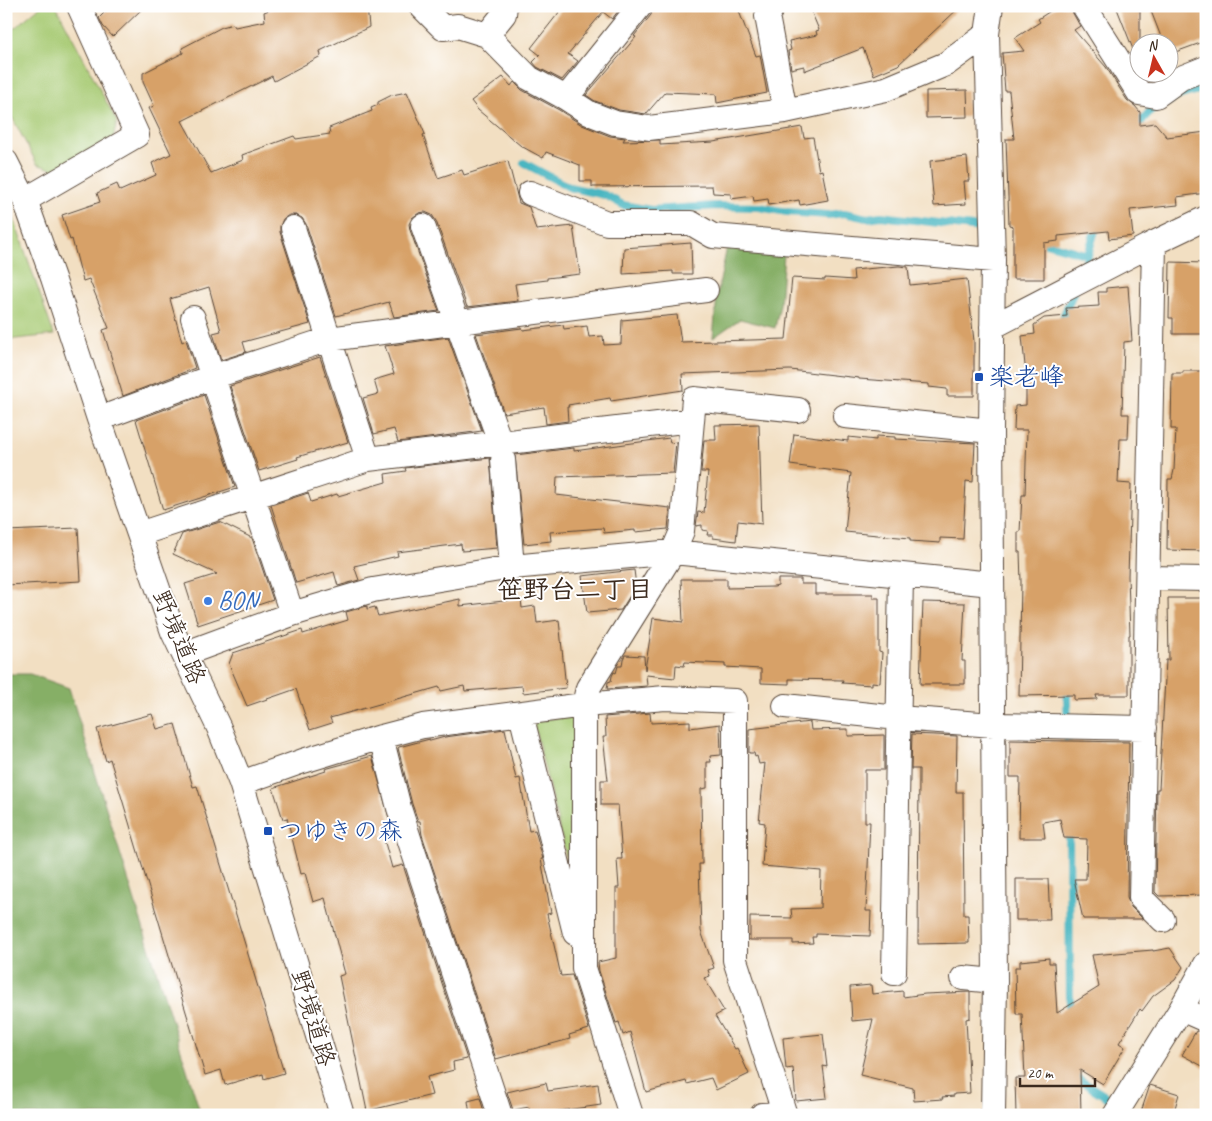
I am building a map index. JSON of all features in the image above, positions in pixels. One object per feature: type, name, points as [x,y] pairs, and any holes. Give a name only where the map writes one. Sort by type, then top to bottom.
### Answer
[{"type":"street","points":[[25,200],[137,136],[78,6]]},
{"type":"street","points":[[422,6],[443,28],[458,26],[487,35],[529,78],[589,113],[615,123],[648,128],[785,111],[886,89],[946,64],[989,20],[1011,6]]},
{"type":"street","points":[[487,35],[504,14],[505,6]]},
{"type":"street","points":[[566,98],[640,6]]},
{"type":"street","points":[[773,6],[767,16],[785,111]]},
{"type":"street","points":[[1084,6],[1139,93],[1156,96],[1181,78],[1206,68]]},
{"type":"street","points":[[989,20],[993,260],[991,432],[995,981],[993,1115]]},
{"type":"street","name":"野境道路","points":[[6,162],[25,200],[53,278],[99,419],[173,632],[219,728],[241,783],[342,1115]]},
{"type":"street","points":[[530,193],[608,223],[691,223],[713,236],[993,260]]},
{"type":"street","points":[[992,327],[1206,218]]},
{"type":"street","points":[[423,226],[501,451],[512,568]]},
{"type":"street","points":[[293,228],[368,459]]},
{"type":"street","points":[[1154,243],[1141,898],[1163,920]]},
{"type":"street","points":[[99,419],[212,377],[329,339],[706,290]]},
{"type":"street","points":[[193,318],[292,614]]},
{"type":"street","points":[[584,968],[584,705],[588,688],[672,552],[682,531],[693,409]]},
{"type":"street","points":[[139,534],[368,459],[501,451],[693,409],[798,410]]},
{"type":"street","points":[[845,416],[991,432]]},
{"type":"street","points":[[184,654],[292,614],[373,590],[512,568],[672,552],[992,584]]},
{"type":"street","points":[[894,972],[901,575]]},
{"type":"street","points":[[1148,578],[1206,579]]},
{"type":"street","points":[[241,783],[381,737],[424,726],[584,705],[665,698],[735,701],[735,960],[785,1114],[762,1115]]},
{"type":"street","points":[[785,706],[898,718],[994,725],[1145,728]]},
{"type":"street","points":[[521,714],[584,968],[631,1115]]},
{"type":"street","points":[[381,737],[402,817],[500,1115]]},
{"type":"street","points":[[1114,1115],[1181,1009],[1206,964]]},
{"type":"street","points":[[963,978],[995,981]]},
{"type":"street","points":[[1181,1009],[1206,1020]]},
{"type":"green space","points":[[41,6],[56,6],[117,122],[113,138],[54,170],[37,164],[6,106],[6,35]]},
{"type":"green space","points":[[6,198],[8,202],[54,335],[6,340]]},
{"type":"green space","points":[[727,247],[784,254],[780,305],[775,328],[740,319],[713,338],[717,295]]},
{"type":"green space","points":[[6,674],[30,674],[69,688],[201,1115],[6,1115]]},
{"type":"green space","points":[[575,716],[573,884],[534,725],[539,720]]},
{"type":"building","points":[[111,6],[145,6],[113,37],[103,26],[99,18]]},
{"type":"building","points":[[279,6],[367,6],[369,27],[320,51],[321,56],[274,81],[272,76],[182,121],[211,173],[243,160],[242,155],[294,136],[296,139],[330,134],[329,128],[372,111],[371,108],[378,105],[378,102],[392,95],[407,92],[425,134],[423,135],[438,178],[462,170],[464,175],[508,161],[519,203],[529,207],[536,230],[573,226],[580,274],[515,284],[518,301],[467,307],[436,221],[432,215],[425,212],[419,213],[412,218],[409,224],[410,230],[439,311],[394,317],[389,302],[336,316],[306,224],[302,218],[296,215],[289,215],[283,219],[280,232],[310,324],[243,342],[246,352],[221,360],[213,333],[221,331],[209,287],[170,299],[182,342],[186,340],[195,368],[123,396],[103,330],[109,328],[89,279],[83,281],[72,239],[70,240],[62,215],[100,202],[97,193],[117,184],[120,191],[156,175],[152,163],[171,154],[149,108],[154,106],[143,82],[143,73],[183,53],[182,48],[222,27],[233,24],[235,27],[265,21],[264,12]]},
{"type":"building","points":[[564,6],[622,6],[612,19],[603,12],[568,54],[578,61],[562,80],[537,67],[533,62],[540,55],[531,48]]},
{"type":"building","points":[[653,6],[737,6],[756,56],[760,55],[767,93],[717,103],[716,94],[665,92],[646,114],[619,110],[595,101],[586,95],[636,37],[634,36],[651,15]]},
{"type":"building","points":[[809,6],[961,6],[898,65],[874,75],[863,48],[804,71],[804,66],[791,69],[788,51],[791,50],[789,41],[817,35],[816,31],[819,30]]},
{"type":"building","points":[[1058,6],[1069,6],[1080,26],[1074,30],[1106,67],[1127,100],[1140,112],[1140,125],[1155,123],[1167,137],[1206,132],[1206,193],[1177,197],[1178,205],[1130,210],[1133,236],[1109,239],[1108,231],[1058,236],[1058,241],[1044,243],[1044,279],[1013,279],[1013,226],[1009,225],[1006,139],[1014,139],[1009,91],[1005,91],[1002,53],[1024,51],[1015,38],[1040,22],[1038,19]]},
{"type":"building","points":[[1116,6],[1140,6],[1140,32],[1130,32],[1130,42]]},
{"type":"building","points":[[1149,6],[1206,6],[1206,41],[1180,50],[1180,32],[1159,32]]},
{"type":"building","points":[[503,77],[511,86],[514,82],[522,90],[582,125],[610,136],[625,138],[623,141],[660,140],[660,145],[713,142],[802,127],[804,138],[813,137],[819,171],[822,170],[828,200],[800,205],[799,200],[769,205],[768,199],[754,201],[753,196],[731,199],[731,194],[713,193],[712,186],[592,187],[592,181],[580,181],[580,165],[546,152],[543,158],[521,146],[478,110],[471,101]]},
{"type":"building","points":[[967,90],[968,117],[926,118],[926,91]]},
{"type":"building","points":[[967,157],[969,181],[964,181],[966,204],[934,206],[930,161]]},
{"type":"building","points":[[691,243],[692,274],[673,274],[673,271],[623,274],[624,248]]},
{"type":"building","points":[[1170,262],[1206,263],[1206,334],[1173,334],[1173,318],[1169,318]]},
{"type":"building","points":[[908,267],[910,285],[967,279],[974,341],[974,396],[947,396],[947,389],[929,387],[929,384],[859,379],[790,370],[682,374],[683,390],[611,401],[610,398],[568,405],[568,421],[546,424],[544,407],[504,413],[476,334],[563,325],[564,329],[587,326],[589,337],[603,336],[604,345],[621,344],[622,320],[677,315],[681,342],[786,339],[792,278],[854,280],[853,270]]},
{"type":"building","points":[[1128,286],[1132,341],[1124,342],[1122,414],[1129,414],[1128,439],[1120,439],[1118,483],[1131,484],[1128,576],[1130,635],[1129,695],[1096,695],[1097,699],[1074,700],[1074,695],[1019,696],[1021,582],[1018,532],[1020,532],[1022,495],[1025,495],[1027,430],[1014,430],[1015,406],[1026,405],[1026,375],[1022,336],[1035,334],[1034,325],[1044,318],[1067,316],[1066,308],[1099,306],[1098,292],[1106,292],[1106,288]]},
{"type":"building","points":[[448,337],[482,431],[398,442],[394,429],[374,434],[363,398],[378,394],[374,380],[394,374],[385,346]]},
{"type":"building","points":[[320,357],[348,442],[297,457],[298,459],[259,471],[230,386]]},
{"type":"building","points":[[1183,371],[1206,371],[1206,551],[1167,550],[1168,479],[1172,479],[1174,470],[1176,429],[1171,429],[1172,373],[1183,373]]},
{"type":"building","points":[[204,395],[235,487],[163,510],[136,420]]},
{"type":"building","points":[[759,424],[762,524],[738,521],[736,541],[713,538],[713,535],[707,535],[708,531],[702,530],[702,525],[696,526],[698,512],[704,513],[708,472],[701,472],[704,440],[716,440],[715,425]]},
{"type":"building","points":[[794,434],[848,441],[848,437],[876,440],[876,436],[895,437],[895,439],[975,443],[973,482],[966,481],[963,539],[940,538],[940,543],[910,541],[910,538],[845,532],[851,473],[790,465]]},
{"type":"building","points":[[669,438],[670,443],[676,442],[673,473],[557,477],[556,495],[670,508],[668,529],[604,533],[603,528],[550,532],[551,541],[524,544],[515,455],[574,448],[574,451]]},
{"type":"building","points":[[490,458],[497,548],[462,551],[461,544],[397,552],[398,556],[354,566],[359,580],[338,586],[334,572],[296,583],[271,505],[308,493],[311,502],[337,494],[338,496],[386,482],[385,474],[406,471],[405,468]]},
{"type":"building","points":[[220,522],[252,538],[273,600],[198,625],[185,584],[217,574],[173,554],[182,534]]},
{"type":"building","points":[[78,528],[81,581],[6,585],[6,531]]},
{"type":"building","points":[[634,570],[636,586],[621,610],[587,613],[582,576]]},
{"type":"building","points":[[681,579],[727,579],[727,588],[774,587],[778,586],[778,579],[801,579],[801,584],[815,584],[815,594],[873,594],[873,598],[879,598],[879,652],[882,653],[880,683],[872,682],[872,685],[842,683],[843,680],[789,679],[789,684],[761,683],[761,669],[725,667],[725,664],[685,662],[684,666],[676,665],[675,678],[646,675],[647,686],[607,689],[608,682],[611,681],[614,672],[616,673],[618,666],[622,666],[625,655],[644,656],[645,670],[653,618],[683,622]]},
{"type":"building","points":[[1168,598],[1206,598],[1206,895],[1159,896],[1155,892],[1157,789],[1159,789],[1166,660],[1169,660]]},
{"type":"building","points":[[460,599],[460,606],[521,599],[522,608],[535,606],[537,623],[559,620],[566,688],[523,693],[522,686],[465,691],[464,686],[441,691],[439,687],[330,718],[332,723],[310,730],[296,689],[247,706],[229,664],[233,653],[302,630],[303,634],[348,620],[346,612],[367,606],[367,609],[375,607],[378,616]]},
{"type":"building","points":[[923,602],[965,603],[962,661],[965,661],[965,684],[920,684]]},
{"type":"building","points":[[650,713],[651,723],[690,721],[690,728],[720,724],[721,755],[710,756],[711,762],[707,762],[707,788],[701,789],[702,864],[699,864],[701,931],[714,968],[708,970],[710,976],[704,978],[724,1011],[715,1016],[735,1049],[737,1048],[749,1074],[716,1090],[711,1078],[687,1084],[686,1081],[646,1092],[630,1032],[623,1035],[619,1022],[616,1023],[599,971],[598,962],[616,958],[616,888],[619,888],[617,859],[622,859],[618,805],[601,805],[601,780],[608,780],[603,737],[606,737],[605,717]]},
{"type":"building","points":[[152,714],[157,729],[175,724],[193,787],[197,786],[284,1073],[264,1079],[263,1074],[225,1085],[221,1070],[205,1075],[110,759],[106,761],[97,729]]},
{"type":"building","points":[[810,722],[811,730],[848,729],[848,736],[884,735],[884,770],[865,770],[865,822],[870,822],[866,911],[871,911],[870,936],[816,934],[816,937],[812,937],[813,943],[793,944],[793,940],[750,940],[750,917],[792,918],[791,909],[820,908],[821,871],[762,866],[765,823],[759,822],[765,763],[759,764],[757,756],[755,757],[754,753],[749,753],[749,729]]},
{"type":"building","points":[[505,729],[516,779],[520,778],[529,831],[535,830],[543,859],[541,859],[551,913],[547,914],[561,976],[572,975],[589,1029],[569,1035],[570,1039],[496,1059],[422,835],[420,821],[418,821],[412,804],[398,748],[430,739],[430,741],[445,737]]},
{"type":"building","points":[[912,734],[957,736],[956,792],[963,792],[964,915],[968,915],[969,943],[918,944],[919,769],[911,769]]},
{"type":"building","points":[[1010,740],[1129,742],[1127,898],[1131,907],[1143,919],[1083,919],[1074,879],[1086,879],[1087,839],[1064,838],[1060,819],[1043,822],[1045,838],[1019,838],[1020,777],[1010,777]]},
{"type":"building","points":[[372,756],[392,829],[382,832],[392,868],[403,865],[467,1059],[453,1062],[454,1070],[427,1077],[432,1095],[367,1111],[339,976],[345,974],[325,898],[313,902],[305,873],[301,874],[287,818],[283,819],[273,788],[326,771],[325,769]]},
{"type":"building","points":[[1016,879],[1048,879],[1050,920],[1016,920]]},
{"type":"building","points":[[1170,948],[1183,967],[1175,980],[1153,996],[1142,1011],[1140,1009],[1119,1043],[1125,1047],[1103,1084],[1080,1070],[1081,1115],[1016,1115],[1015,1078],[1025,1078],[1022,1014],[1016,1014],[1015,967],[1020,967],[1020,961],[1049,958],[1049,963],[1054,963],[1057,1013],[1099,987],[1092,955]]},
{"type":"building","points":[[871,985],[872,994],[903,991],[903,997],[970,992],[970,1018],[966,1019],[970,1093],[954,1094],[954,1096],[942,1097],[943,1099],[914,1101],[913,1088],[860,1075],[873,1019],[852,1021],[850,987]]},
{"type":"building","points":[[1196,1031],[1206,1033],[1206,1068],[1182,1055]]},
{"type":"building","points":[[823,1034],[827,1067],[823,1066],[827,1098],[796,1101],[793,1068],[786,1069],[783,1038]]},
{"type":"building","points":[[546,1083],[548,1091],[598,1084],[601,1105],[552,1112],[552,1115],[530,1115],[529,1107],[513,1110],[507,1092]]},
{"type":"building","points":[[1150,1085],[1179,1094],[1173,1115],[1140,1115]]},
{"type":"building","points":[[480,1098],[485,1115],[470,1115],[468,1101]]},
{"type":"waterway","points":[[1134,130],[1151,110],[1181,95],[1206,88]]},
{"type":"waterway","points":[[524,163],[569,187],[605,195],[623,205],[651,210],[716,206],[759,207],[787,212],[828,215],[844,213],[867,218],[881,216],[980,228]]},
{"type":"waterway","points":[[1081,274],[1097,223]]},
{"type":"waterway","points":[[1035,240],[1088,255]]},
{"type":"waterway","points":[[1064,325],[1064,315],[1074,291]]},
{"type":"waterway","points":[[1067,687],[1068,750]]},
{"type":"waterway","points":[[1069,829],[1070,1013]]},
{"type":"waterway","points":[[1073,1076],[1110,1099]]},
{"type":"place","name":"楽老峰","points":[[979,377]]},
{"type":"place","name":"BON","points":[[208,601]]},
{"type":"place","name":"つゆきの森","points":[[268,831]]},
{"type":"district","name":"笹野台二丁目","points":[[575,589]]}]
